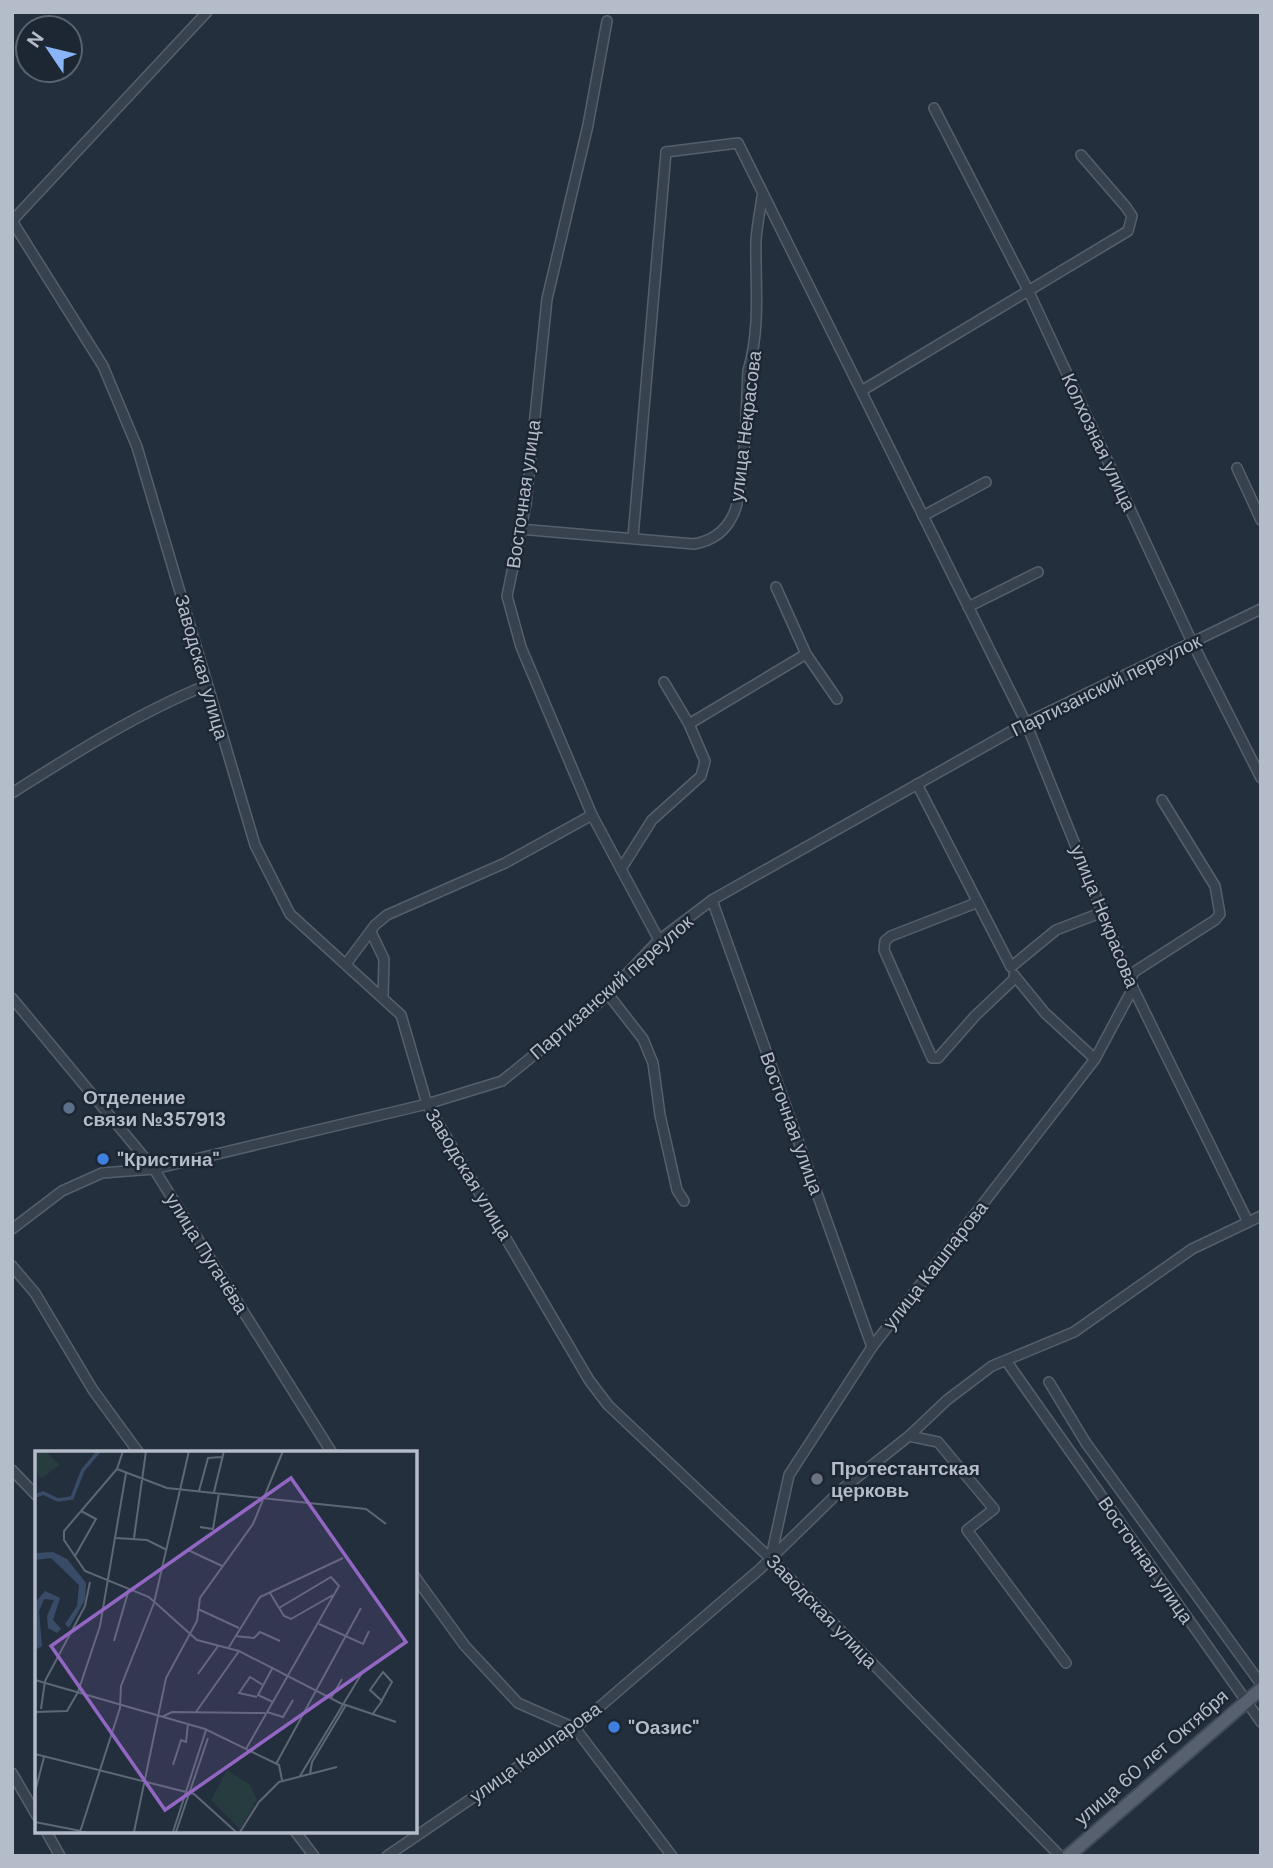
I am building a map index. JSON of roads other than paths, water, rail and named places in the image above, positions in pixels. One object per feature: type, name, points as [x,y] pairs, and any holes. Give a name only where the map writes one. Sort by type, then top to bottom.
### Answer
[{"type":"main road","name":"улица 60 лет Октября","points":[[1068,1856],[1261,1687]]},
{"type":"street","points":[[12,221],[207,12]]},
{"type":"street","name":"Восточная улица","points":[[607,21],[588,125],[547,299],[526,503],[507,596],[521,647],[592,815],[659,940]]},
{"type":"street","name":"Колхозная улица","points":[[934,108],[1028,290],[1192,642],[1261,778]]},
{"type":"street","name":"улица Некрасова","points":[[633,537],[666,152],[738,143],[863,390],[1026,723],[1132,984],[1248,1222]]},
{"type":"street","points":[[863,390],[1028,290],[1112,243],[1131,225],[1132,216],[1126,207],[1082,155]]},
{"type":"street","name":"улица Некрасова","points":[[519,529],[694,544],[709,542],[734,516],[739,491],[748,371],[753,354],[759,295],[756,239],[762,195]]},
{"type":"street","name":"Заводская улица","points":[[12,221],[103,366],[132,435],[255,845],[290,914],[401,1015],[427,1104],[589,1380],[608,1405],[771,1559],[1060,1856]]},
{"type":"street","points":[[1237,468],[1261,520]]},
{"type":"street","points":[[923,516],[986,482]]},
{"type":"street","points":[[968,607],[1038,572]]},
{"type":"street","points":[[776,587],[806,654],[837,699]]},
{"type":"street","name":"Партизанский переулок","points":[[12,1229],[62,1191],[102,1173],[154,1169],[427,1104],[502,1081],[608,994],[659,940],[712,900],[1026,723],[1261,609]]},
{"type":"street","points":[[689,724],[806,654]]},
{"type":"street","points":[[621,869],[652,820],[701,776],[705,761],[689,724],[664,682]]},
{"type":"street","points":[[12,793],[98,740],[173,699],[207,685]]},
{"type":"street","points":[[917,784],[1015,978],[1045,1013],[1095,1059]]},
{"type":"street","points":[[1132,984],[1134,972],[1215,920],[1220,914],[1215,886],[1162,800]]},
{"type":"street","points":[[346,964],[387,915],[505,863],[592,815]]},
{"type":"street","name":"Восточная улица","points":[[712,900],[872,1347]]},
{"type":"street","points":[[976,903],[891,936],[885,942],[884,950],[932,1058],[938,1059],[989,1001],[1015,978]]},
{"type":"street","points":[[1011,967],[1056,930],[1103,912]]},
{"type":"street","points":[[371,932],[384,959],[383,998]]},
{"type":"street","name":"улица Кашпарова","points":[[771,1559],[789,1475],[872,1347],[1095,1059],[1132,984]]},
{"type":"street","points":[[608,994],[643,1039],[653,1063],[660,1115],[677,1190],[684,1201]]},
{"type":"street","name":"улица Пугачёва","points":[[12,998],[154,1169],[331,1451]]},
{"type":"street","name":"улица Кашпарова","points":[[387,1856],[575,1728],[771,1559],[841,1490],[992,1366],[1074,1332],[1192,1249],[1261,1216]]},
{"type":"street","points":[[12,1266],[35,1293],[93,1390],[138,1451]]},
{"type":"street","name":"Восточная улица","points":[[1007,1362],[1261,1722]]},
{"type":"street","name":"Восточная улица","points":[[1049,1382],[1100,1461],[1261,1687]]},
{"type":"street","points":[[909,1436],[938,1442],[994,1509],[967,1530],[1066,1663]]},
{"type":"street","points":[[1078,1462],[1100,1461]]},
{"type":"street","points":[[12,1470],[35,1494]]},
{"type":"street","points":[[416,1578],[465,1646],[518,1703],[575,1728],[672,1856]]},
{"type":"street","points":[[12,1773],[35,1812]]},
{"type":"street","points":[[47,1833],[60,1856]]},
{"type":"street","points":[[297,1833],[314,1856]]},
{"type":"place","name":"Отделение связи №357913","points":[[69,1108]]},
{"type":"place","name":"\"Кристина\"","points":[[103,1159]]},
{"type":"place","name":"Протестантская церковь","points":[[817,1479]]},
{"type":"place","name":"\"Оазис\"","points":[[614,1727]]}]
